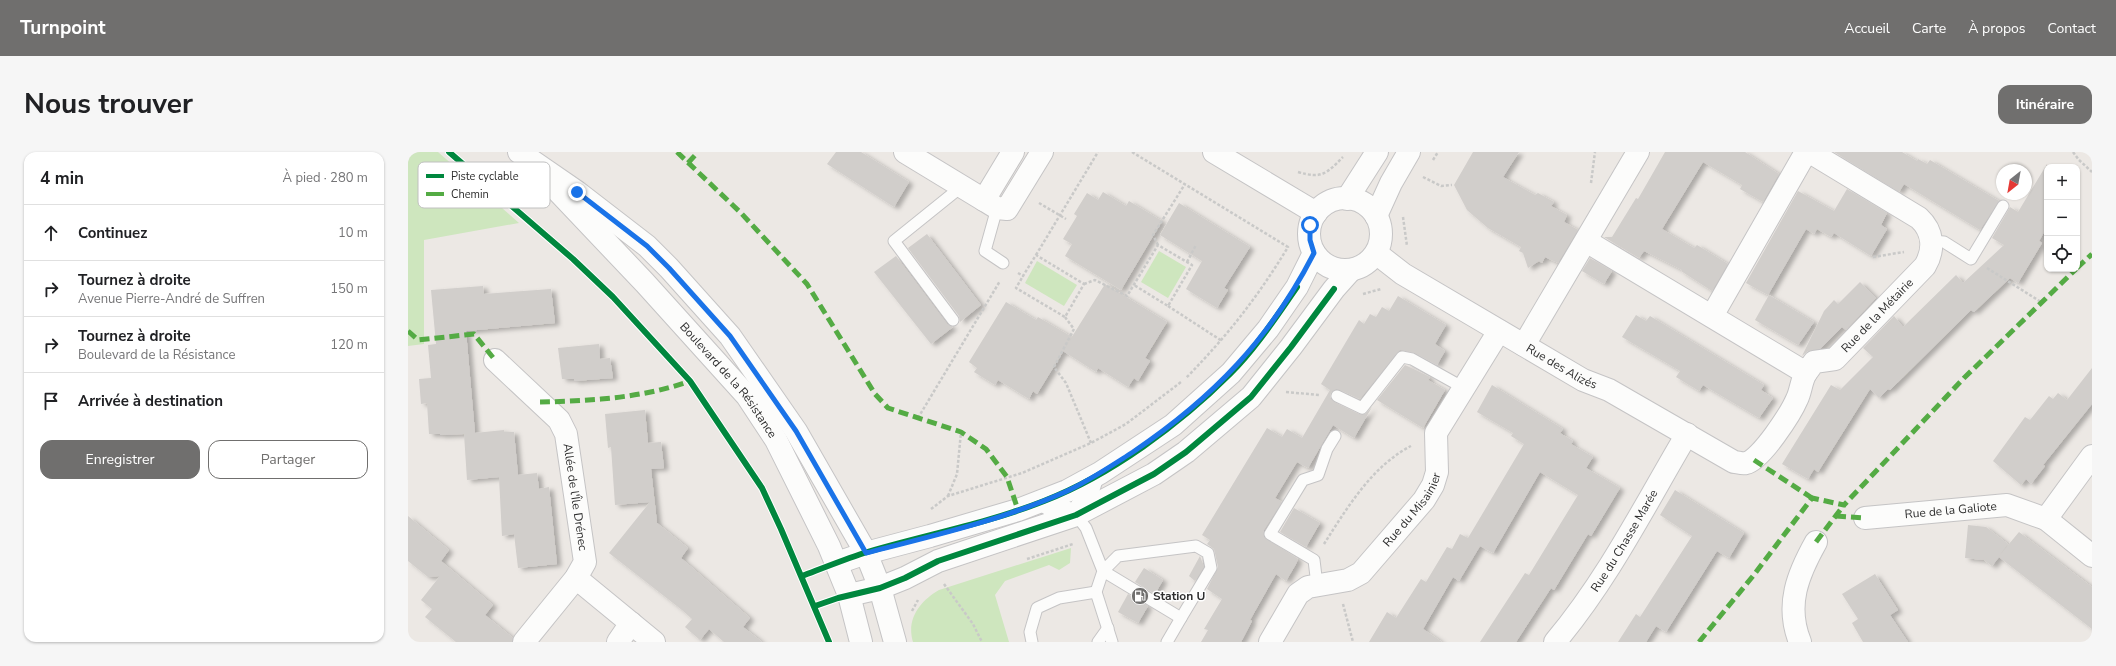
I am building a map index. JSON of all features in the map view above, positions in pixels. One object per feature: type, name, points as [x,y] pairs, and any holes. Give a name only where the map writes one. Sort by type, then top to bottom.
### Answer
[{"type":"street","points":[[905,152],[990,204],[1007,209],[1042,152]]},
{"type":"street","points":[[990,204],[1013,152]]},
{"type":"street","points":[[1347,199],[1377,152]]},
{"type":"street","points":[[1376,216],[1391,183],[1409,152]]},
{"type":"street","points":[[1524,345],[1638,152]]},
{"type":"street","points":[[1712,316],[1806,152]]},
{"type":"street","points":[[1810,152],[1919,218],[1927,225],[1932,241]]},
{"type":"street","points":[[1227,155],[1316,213]]},
{"type":"street","name":"Boulevard de la Résistance","points":[[524,156],[533,162]]},
{"type":"street","name":"Boulevard de la Résistance","points":[[550,174],[577,192],[647,246],[669,268],[730,336],[796,431],[866,553],[880,588],[895,642]]},
{"type":"street","name":"Boulevard de la Résistance","points":[[550,183],[645,283],[747,396],[779,446],[837,563],[849,596],[861,642]]},
{"type":"street","points":[[849,596],[880,588],[938,562],[1076,515],[1154,474],[1186,452],[1251,397],[1291,347],[1334,289],[1351,270],[1369,261],[1376,253],[1381,241],[1381,228],[1376,216],[1369,207],[1359,201],[1347,199],[1330,202],[1316,213],[1310,225],[1310,240],[1314,253],[1324,263],[1337,270],[1351,270]]},
{"type":"street","points":[[1586,241],[1806,373]]},
{"type":"street","name":"Rue de la Métairie","points":[[1806,373],[1814,362],[1835,359],[1899,295],[1925,266],[1932,252],[1932,241]]},
{"type":"street","points":[[837,563],[866,553],[930,536],[1044,501],[1092,478],[1172,425],[1231,373],[1268,329],[1297,287],[1314,253]]},
{"type":"street","name":"Rue des Alizés","points":[[1376,253],[1403,274],[1499,331],[1583,380],[1609,390],[1734,462],[1745,463],[1754,460],[1764,451],[1798,399],[1801,382],[1806,373]]},
{"type":"street","points":[[1436,433],[1499,331]]},
{"type":"street","name":"Allée de l'Île Drénec","points":[[494,360],[559,420],[566,434],[585,562],[576,578],[524,642]]},
{"type":"street","name":"Rue du Misainier","points":[[1270,642],[1298,594],[1308,587],[1348,580],[1361,573],[1424,500],[1437,472],[1436,433]]},
{"type":"street","name":"Rue du Chasse Marée","points":[[1555,642],[1578,615],[1596,589],[1687,434]]},
{"type":"street","points":[[2046,519],[2092,456]]},
{"type":"street","points":[[1076,515],[1084,503],[1092,478]]},
{"type":"street","points":[[1044,501],[1060,511],[1076,515]]},
{"type":"street","name":"Rue de la Galiote","points":[[1866,518],[2007,505],[2046,519],[2092,556]]},
{"type":"street","points":[[1800,642],[1794,616],[1794,589],[1803,564],[1816,542]]},
{"type":"street","points":[[576,578],[654,642]]},
{"type":"street","points":[[618,642],[631,623]]},
{"type":"lane","points":[[953,320],[894,241],[961,186]]},
{"type":"lane","points":[[990,204],[985,251],[1006,265]]},
{"type":"lane","points":[[1932,241],[1944,242],[1971,258],[2003,206]]},
{"type":"lane","points":[[1337,396],[1362,408],[1402,358],[1412,359],[1464,388]]},
{"type":"lane","points":[[1327,584],[1314,560],[1270,534],[1303,480],[1318,475],[1327,450],[1335,436]]},
{"type":"lane","points":[[1076,515],[1086,528],[1103,571],[1181,618]]},
{"type":"lane","points":[[1112,642],[1096,592],[1103,571],[1118,556],[1196,546],[1208,553],[1211,568],[1167,642]]},
{"type":"lane","points":[[1032,642],[1030,632],[1037,608],[1060,598],[1096,592]]},
{"type":"lane","points":[[1098,642],[1108,628]]},
{"type":"path","points":[[1091,443],[1066,383],[1054,366],[1074,329],[1065,317],[1016,288],[1098,152]]},
{"type":"path","points":[[929,511],[948,496],[1022,473],[1091,443],[1126,424],[1184,380],[1222,341],[1247,310],[1288,247],[1132,152]]},
{"type":"path","points":[[1292,170],[1313,176],[1327,173],[1346,152]]},
{"type":"path","points":[[2073,152],[2092,172]]},
{"type":"path","points":[[1423,177],[1441,186],[1452,185]]},
{"type":"path","points":[[1168,306],[1192,265],[1158,245],[1154,235],[1185,184]]},
{"type":"path","points":[[1019,191],[1066,219]]},
{"type":"path","points":[[1065,317],[1084,284],[1095,280],[1127,296],[1158,245]]},
{"type":"path","points":[[1187,262],[1196,245]]},
{"type":"path","points":[[1036,255],[1084,284]]},
{"type":"path","points":[[1971,258],[2041,302]]},
{"type":"path","points":[[918,418],[1006,265],[1024,276]]},
{"type":"path","points":[[1134,284],[1222,341]]},
{"type":"path","points":[[1286,392],[1337,396]]},
{"type":"path","points":[[948,496],[956,474],[961,432]]},
{"type":"path","points":[[1314,560],[1364,485],[1401,451],[1436,433]]},
{"type":"path","points":[[944,584],[973,624],[982,642]]},
{"type":"path","points":[[1327,584],[1353,642]]},
{"type":"green space","points":[[408,152],[438,152],[449,162],[418,162],[418,208],[502,208],[519,223],[424,240],[424,344],[408,346]]},
{"type":"green space","points":[[1159,251],[1186,267],[1168,298],[1141,282]]},
{"type":"green space","points":[[1037,261],[1077,285],[1064,306],[1025,283]]},
{"type":"green space","points":[[1071,548],[1070,563],[1059,570],[1049,565],[1005,581],[995,595],[1009,642],[913,642],[911,626],[913,618],[921,605],[932,594],[939,590]]},
{"type":"building","points":[[836,152],[861,152],[909,182],[894,207],[827,164]]},
{"type":"building","points":[[1473,152],[1519,152],[1503,177],[1535,195],[1538,193],[1554,202],[1551,206],[1567,215],[1564,222],[1578,230],[1558,263],[1545,257],[1542,263],[1539,261],[1528,268],[1523,253],[1519,251],[1521,247],[1488,228],[1467,210],[1454,185]]},
{"type":"building","points":[[1665,152],[1745,152],[1779,174],[1763,202],[1740,189],[1742,185],[1703,162],[1662,229],[1694,248],[1697,245],[1728,264],[1712,291],[1681,271],[1682,270],[1644,251],[1639,258],[1604,237],[1612,237],[1636,198],[1638,199]]},
{"type":"building","points":[[1834,152],[1902,152],[1917,161],[1918,159],[1927,164],[1930,160],[1999,201],[1980,230],[1904,184],[1899,192]]},
{"type":"building","points":[[2044,169],[2044,232],[2039,241],[2042,243],[2018,283],[2010,278],[1974,312],[1971,310],[1890,390],[1888,389],[1879,398],[1870,389],[1818,472],[1814,469],[1808,479],[1782,464],[1831,385],[1840,390],[1873,357],[1863,348],[1894,316],[1903,327],[1956,275],[1963,283],[2004,245],[1992,238],[2010,207],[2018,212],[2025,200],[2032,200],[2032,189]]},
{"type":"building","points":[[1847,189],[1887,213],[1881,225],[1887,229],[1871,256],[1834,233],[1831,237],[1817,229],[1814,234],[1806,229],[1768,295],[1746,283],[1798,191],[1834,211]]},
{"type":"building","points":[[1103,192],[1126,206],[1129,201],[1162,221],[1121,290],[1065,256],[1072,244],[1063,239],[1077,216],[1074,214],[1087,193],[1098,200]]},
{"type":"building","points":[[1179,203],[1250,247],[1224,288],[1228,290],[1217,308],[1186,289],[1202,261],[1160,235]]},
{"type":"building","points":[[927,234],[981,305],[960,322],[959,316],[908,248]]},
{"type":"building","points":[[896,256],[947,324],[953,327],[931,344],[874,272]]},
{"type":"building","points":[[1590,258],[1612,271],[1604,284],[1582,271]]},
{"type":"building","points":[[1860,282],[1876,298],[1846,330],[1842,327],[1820,349],[1808,351],[1802,356],[1824,311],[1834,300],[1838,304]]},
{"type":"building","points":[[1105,284],[1167,322],[1145,358],[1150,361],[1138,381],[1134,378],[1128,387],[1098,368],[1096,372],[1063,351]]},
{"type":"building","points":[[483,286],[484,294],[551,289],[555,323],[466,331],[475,433],[504,430],[504,432],[514,432],[518,475],[537,473],[539,489],[549,487],[557,564],[518,568],[514,534],[502,536],[499,477],[467,480],[464,434],[429,434],[427,403],[421,404],[419,379],[431,378],[428,345],[436,344],[431,290]]},
{"type":"building","points":[[1769,295],[1814,322],[1798,345],[1755,320]]},
{"type":"building","points":[[1398,296],[1446,325],[1435,344],[1445,351],[1437,365],[1415,353],[1400,350],[1360,399],[1336,389],[1331,393],[1330,397],[1334,402],[1359,414],[1365,414],[1372,407],[1354,438],[1333,425],[1308,468],[1297,462],[1275,498],[1282,502],[1264,530],[1264,537],[1298,559],[1296,564],[1286,581],[1276,574],[1250,620],[1252,621],[1241,642],[1201,642],[1208,630],[1204,629],[1222,599],[1207,589],[1218,567],[1214,549],[1207,544],[1210,540],[1202,535],[1267,428],[1282,437],[1287,429],[1302,438],[1330,390],[1321,384],[1359,320],[1364,324],[1370,314],[1376,317],[1382,307],[1389,311]]},
{"type":"building","points":[[1006,302],[1036,320],[1038,317],[1072,337],[1037,394],[1033,391],[1029,399],[998,380],[995,385],[974,372],[977,368],[969,362]]},
{"type":"building","points":[[1636,315],[1646,321],[1650,316],[1764,385],[1761,390],[1773,398],[1759,418],[1703,385],[1699,391],[1676,377],[1680,371],[1622,337]]},
{"type":"building","points":[[599,344],[600,359],[610,358],[613,378],[574,381],[574,379],[562,379],[558,348]]},
{"type":"building","points":[[1405,365],[1430,377],[1428,380],[1445,390],[1423,428],[1377,400]]},
{"type":"building","points":[[2092,368],[2092,404],[2043,465],[2045,466],[2031,484],[2026,479],[2021,485],[1993,461],[2025,417],[2030,420],[2049,396],[2053,399],[2058,393],[2067,400]]},
{"type":"building","points":[[1492,385],[1563,429],[1560,433],[1573,441],[1571,444],[1593,457],[1586,468],[1620,488],[1591,536],[1588,534],[1554,590],[1551,588],[1516,642],[1480,642],[1525,573],[1529,575],[1578,495],[1540,472],[1493,553],[1480,546],[1459,581],[1453,577],[1423,629],[1442,642],[1369,642],[1387,612],[1396,618],[1421,579],[1426,582],[1447,547],[1452,549],[1460,534],[1468,538],[1524,444],[1511,436],[1513,433],[1477,412]]},
{"type":"building","points":[[645,410],[648,443],[661,442],[664,468],[651,469],[657,523],[688,548],[681,558],[750,618],[743,627],[762,642],[724,642],[709,629],[700,640],[685,627],[692,619],[609,553],[650,502],[615,505],[611,447],[608,448],[605,414]]},
{"type":"building","points":[[1675,490],[1744,533],[1729,558],[1717,551],[1666,632],[1656,626],[1646,642],[1618,642],[1636,614],[1640,617],[1692,536],[1660,515]]},
{"type":"building","points":[[1294,508],[1320,523],[1306,547],[1280,532]]},
{"type":"building","points":[[408,516],[449,550],[441,561],[493,605],[485,615],[513,638],[512,642],[456,642],[425,617],[432,609],[421,600],[440,576],[428,577],[408,561]]},
{"type":"building","points":[[1968,525],[1986,527],[2008,544],[1999,556],[2019,532],[2092,587],[2092,629],[1999,557],[1992,566],[1984,560],[1965,558]]},
{"type":"building","points":[[1200,556],[1204,567],[1195,581],[1189,576]]},
{"type":"building","points":[[1144,568],[1163,580],[1155,594],[1135,582]]},
{"type":"building","points":[[1875,574],[1898,610],[1890,615],[1908,642],[1863,642],[1852,623],[1858,619],[1842,594]]},
{"type":"building","points":[[1128,594],[1148,606],[1138,623],[1118,612]]},
{"type":"marked path","points":[[677,152],[741,213],[807,284],[875,394],[888,408],[961,432],[986,449],[1007,477],[1018,510]]},
{"type":"marked path","points":[[688,163],[698,152]]},
{"type":"marked path","points":[[2080,265],[2092,254]]},
{"type":"marked path","points":[[1699,642],[1753,576],[1812,498],[1844,505],[1964,378],[2073,272]]},
{"type":"marked path","points":[[408,331],[418,340],[474,334],[495,360]]},
{"type":"marked path","points":[[540,402],[616,398],[672,387],[690,381]]},
{"type":"marked path","points":[[1754,460],[1812,498]]},
{"type":"marked path","points":[[1816,542],[1844,505]]},
{"type":"marked path","points":[[1836,516],[1865,518]]},
{"type":"cycle path","points":[[449,152],[461,162]]},
{"type":"cycle path","points":[[514,208],[573,259],[613,297],[690,381],[762,488],[829,642]]},
{"type":"cycle path","points":[[802,576],[864,553],[977,523],[1022,509],[1069,490],[1119,463],[1167,429],[1230,374],[1265,332],[1297,287]]},
{"type":"cycle path","points":[[815,606],[838,598],[880,588],[905,578],[938,561],[1076,515],[1154,474],[1186,452],[1251,397],[1291,347],[1334,289]]},
{"type":"place","name":"Station U","points":[[1140,596]]},
{"type":"route","points":[[577,192],[647,246],[669,268],[730,336],[796,431],[866,553],[930,536],[1044,501],[1067,491],[1100,473],[1172,425],[1231,373],[1268,329],[1297,287],[1314,253],[1310,240],[1310,225]]}]
